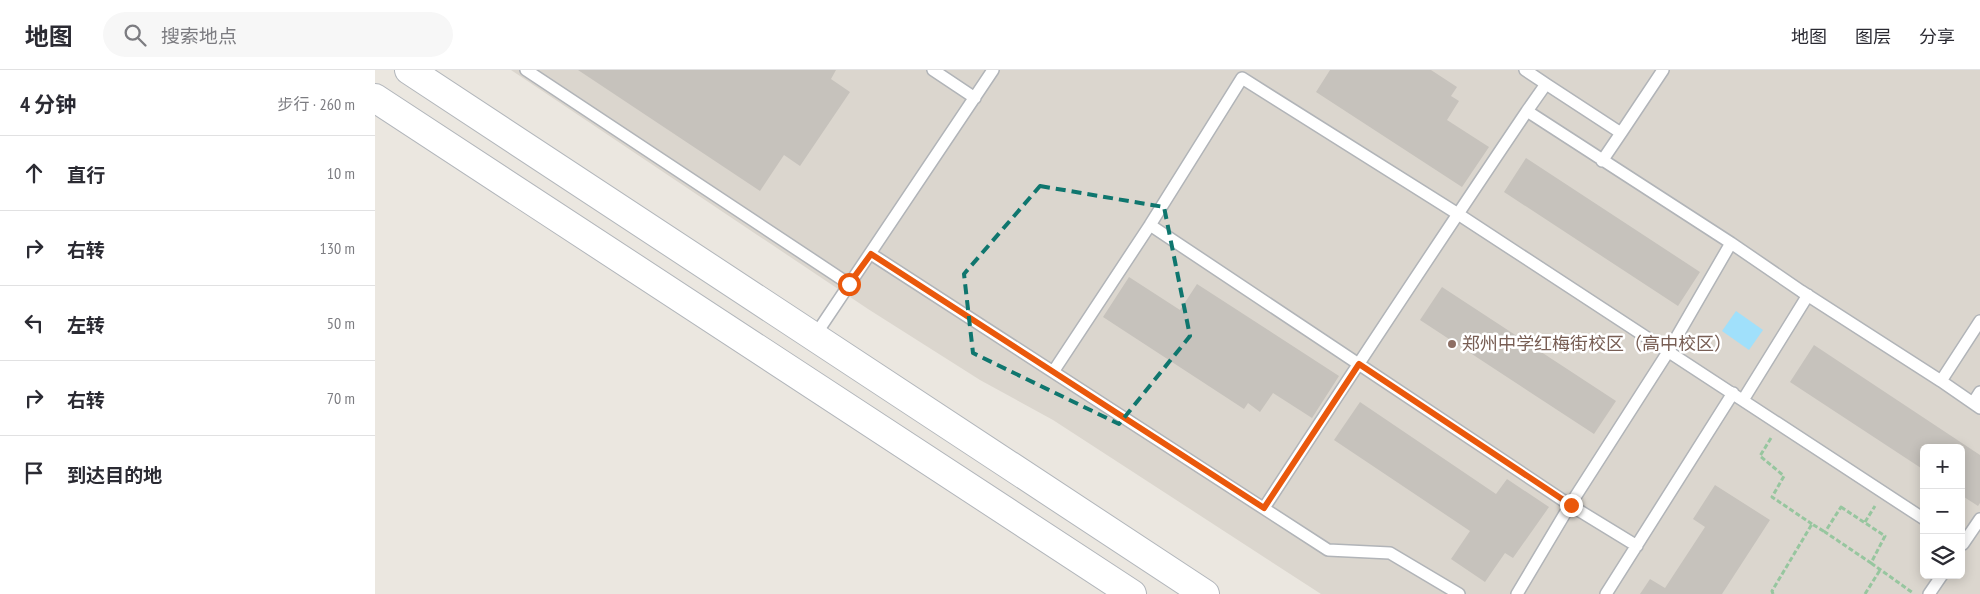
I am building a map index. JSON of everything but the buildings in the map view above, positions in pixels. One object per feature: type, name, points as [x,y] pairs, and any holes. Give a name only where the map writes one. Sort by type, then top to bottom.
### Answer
[{"type":"street","points":[[409,70],[1205,594]]},
{"type":"street","points":[[375,98],[1132,594]]},
{"type":"lane","points":[[526,70],[849,284]]},
{"type":"lane","points":[[933,70],[975,98]]},
{"type":"lane","points":[[814,337],[993,70]]},
{"type":"lane","points":[[1525,70],[1621,133]]},
{"type":"lane","points":[[1602,161],[1663,70]]},
{"type":"lane","points":[[1053,372],[1150,225],[1245,74],[1667,352],[1920,515]]},
{"type":"lane","points":[[1264,508],[1546,84]]},
{"type":"lane","points":[[1527,112],[1731,243],[1976,406],[1980,392]]},
{"type":"lane","points":[[1150,225],[1571,505],[1637,546]]},
{"type":"lane","points":[[1517,594],[1667,352],[1731,243]]},
{"type":"lane","points":[[871,254],[1328,550],[1390,553],[1459,594]]},
{"type":"lane","points":[[1606,594],[1808,295]]},
{"type":"lane","points":[[1941,381],[1980,321]]},
{"type":"lane","points":[[1965,541],[1980,519]]},
{"type":"lane","points":[[1929,594],[1939,579]]},
{"type":"path","points":[[1780,424],[1760,456],[1784,476],[1772,497],[1914,594]]},
{"type":"path","points":[[1825,532],[1841,507],[1865,522],[1885,536],[1871,563]]},
{"type":"path","points":[[1773,594],[1772,591],[1812,524]]},
{"type":"path","points":[[1865,594],[1880,570]]},
{"type":"highlighted area","points":[[1040,186],[1164,207],[1190,336],[1119,424],[973,353],[964,274]]},
{"type":"shaded area","name":"郑州中学红梅街校区（高中校区）","points":[[511,70],[1980,70],[1980,594],[1321,594],[1053,420],[980,380],[868,309]]},
{"type":"water","points":[[1736,311],[1763,330],[1749,350],[1722,331]]},
{"type":"place","name":"郑州中学红梅街校区（高中校区）","points":[[1452,344]]},
{"type":"route","points":[[849,284],[871,254],[1264,508],[1359,364],[1571,505]]}]
